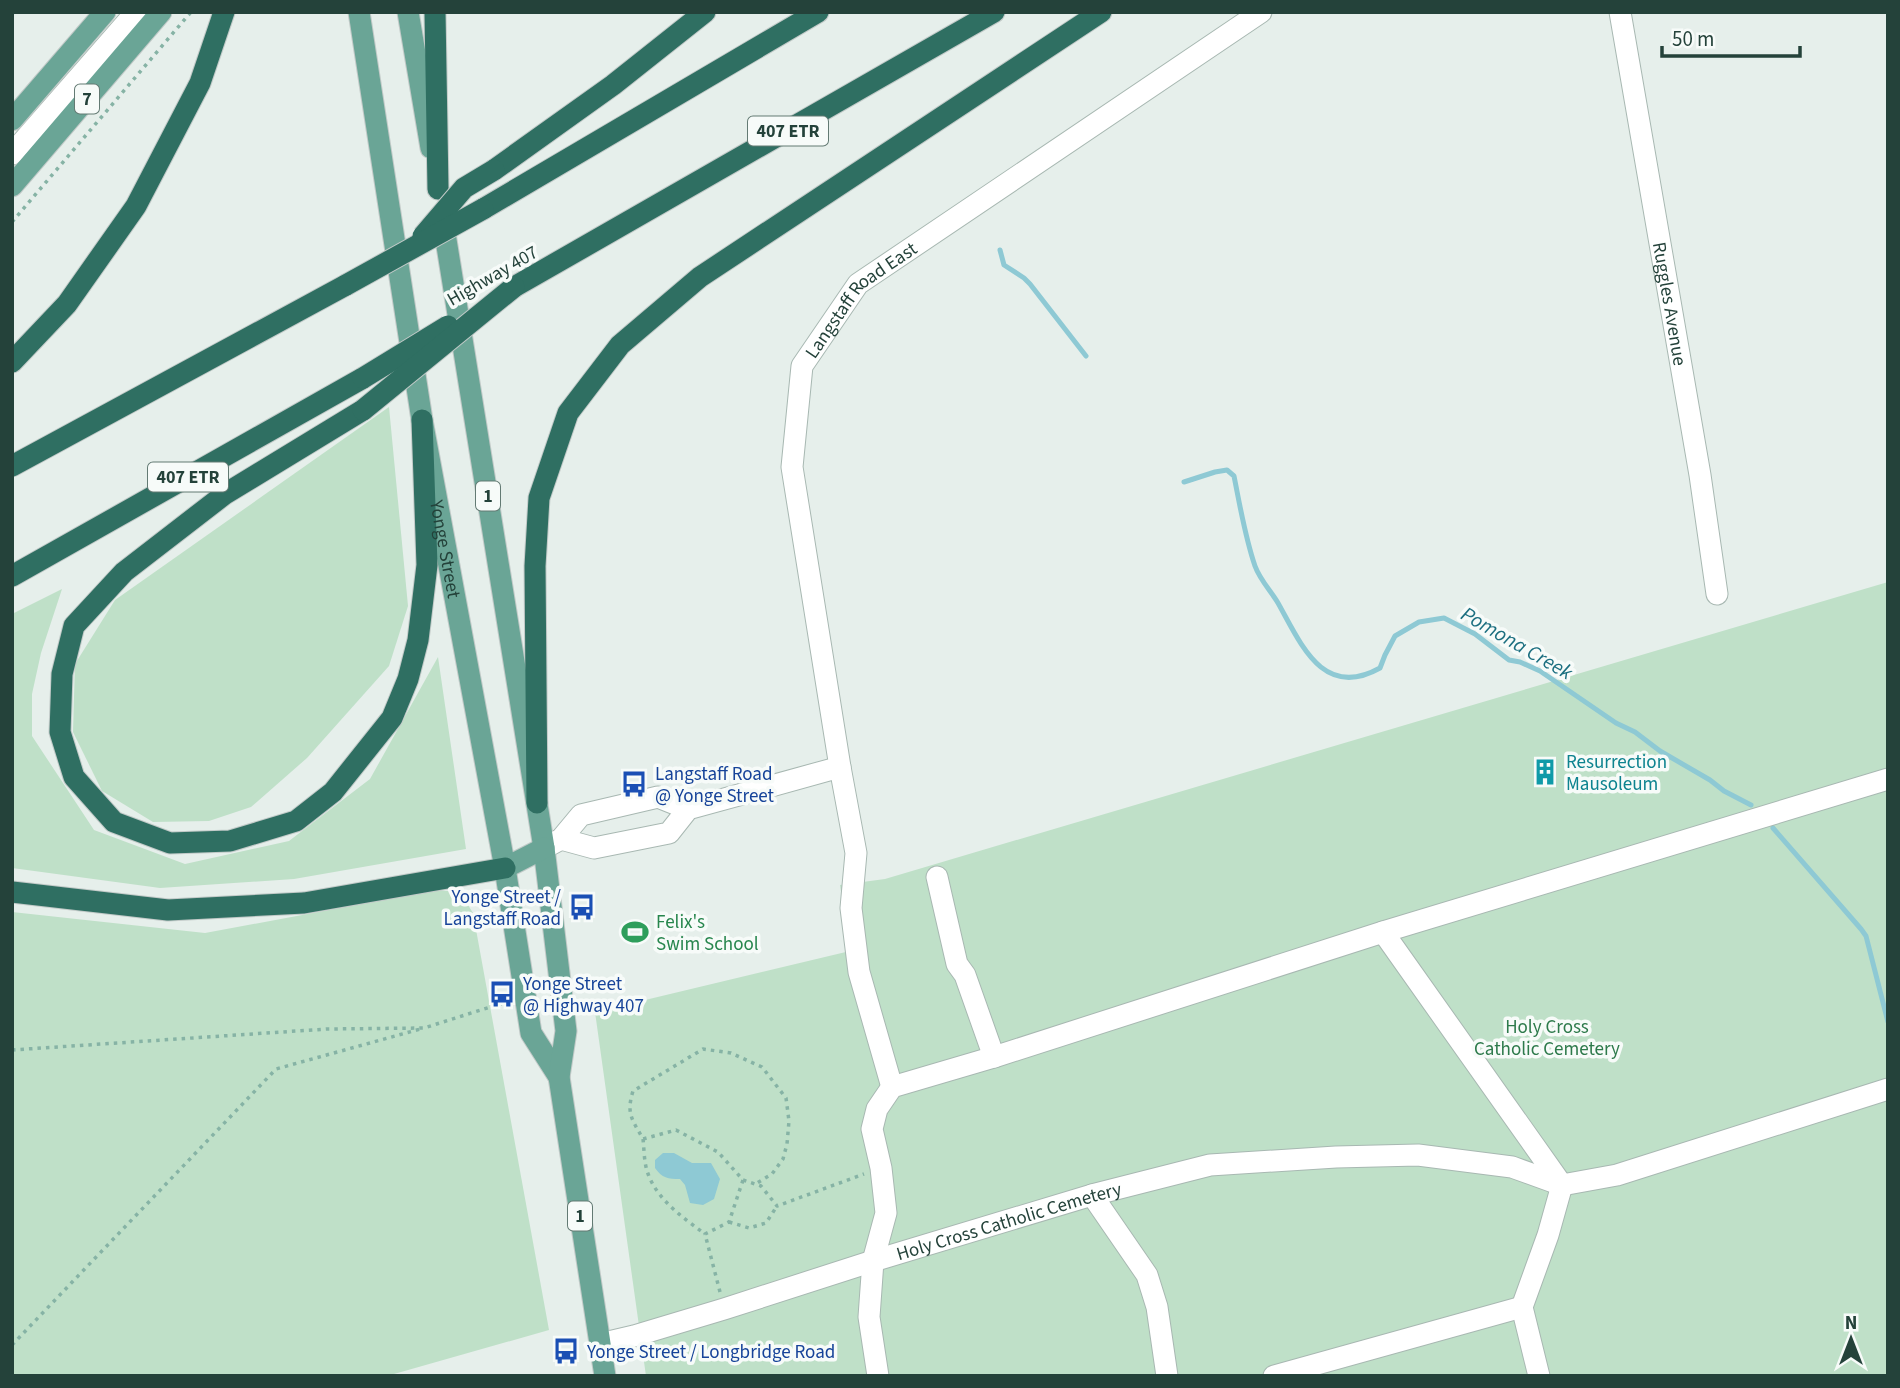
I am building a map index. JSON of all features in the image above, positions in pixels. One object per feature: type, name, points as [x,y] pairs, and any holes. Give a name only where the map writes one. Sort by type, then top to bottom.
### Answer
[{"type":"highway","points":[[12,362],[67,304],[136,206],[200,83],[224,12]]},
{"type":"highway","points":[[435,12],[438,189]]},
{"type":"highway","points":[[413,248],[464,188],[494,170],[613,85],[705,12]]},
{"type":"highway","points":[[12,466],[483,209],[818,12]]},
{"type":"highway","name":"Highway 407","points":[[12,576],[363,378],[514,287],[994,12]]},
{"type":"highway","points":[[537,803],[535,566],[538,498],[568,413],[620,345],[699,277],[1101,12]]},
{"type":"highway","points":[[422,420],[426,577],[418,640],[408,679],[392,718],[333,792],[296,821],[230,841],[170,843],[114,822],[74,777],[60,732],[62,674],[74,626],[124,572],[225,494],[363,410],[514,287]]},
{"type":"highway","points":[[12,892],[168,910],[304,902],[505,867]]},
{"type":"main road","name":"7","points":[[12,120],[105,12]]},
{"type":"main road","name":"7","points":[[12,186],[162,12]]},
{"type":"main road","name":"Yonge Street","points":[[359,12],[422,420],[505,867],[531,1034],[559,1077]]},
{"type":"main road","name":"Yonge Street","points":[[408,12],[537,803],[552,843],[566,1031],[559,1077],[605,1376]]},
{"type":"main road","points":[[505,867],[552,843]]},
{"type":"street","points":[[12,154],[136,12]]},
{"type":"street","name":"Langstaff Road East","points":[[892,1087],[859,972],[851,908],[856,853],[792,467],[802,366],[858,284],[1261,12]]},
{"type":"street","name":"Ruggles Avenue","points":[[1620,12],[1698,461],[1717,594]]},
{"type":"street","points":[[552,843],[594,848],[669,833],[688,809],[840,767]]},
{"type":"street","points":[[878,1376],[869,1317],[873,1261],[886,1213],[881,1168],[872,1129],[877,1109],[892,1087],[1383,932],[1888,779]]},
{"type":"street","points":[[552,843],[580,815],[658,797],[688,809]]},
{"type":"street","points":[[937,877],[957,964],[965,975],[994,1057]]},
{"type":"street","points":[[1383,932],[1562,1185]]},
{"type":"street","points":[[1562,1185],[1617,1175],[1880,1091]]},
{"type":"street","name":"Holy Cross Catholic Cemetery","points":[[600,1344],[724,1309],[1092,1195],[1210,1165],[1418,1155],[1512,1167],[1562,1185]]},
{"type":"street","points":[[1539,1376],[1522,1307],[1548,1235],[1562,1185]]},
{"type":"street","points":[[1092,1195],[1147,1275],[1157,1307],[1167,1376]]},
{"type":"street","points":[[1274,1376],[1522,1307]]},
{"type":"path","points":[[12,222],[191,12]]},
{"type":"path","points":[[12,1345],[276,1069],[525,998]]},
{"type":"path","points":[[12,1050],[327,1029],[424,1028]]},
{"type":"path","points":[[724,1309],[705,1234],[676,1213],[650,1181],[645,1164],[643,1139],[629,1114],[633,1091],[703,1049],[731,1053],[762,1067],[786,1098],[789,1121],[783,1159],[772,1174],[757,1183]]},
{"type":"path","points":[[643,1139],[676,1130],[718,1152],[743,1180],[761,1186],[777,1206]]},
{"type":"path","points":[[705,1234],[729,1222],[749,1228],[766,1223],[777,1206],[881,1168]]},
{"type":"path","points":[[729,1222],[743,1180]]},
{"type":"green space","points":[[389,407],[408,606],[389,666],[307,758],[251,807],[209,821],[153,822],[102,791],[73,732],[75,664],[115,600]]},
{"type":"green space","name":"Holy Cross Catholic Cemetery","points":[[1888,582],[1888,1376],[646,1376],[595,1012],[850,951],[840,885],[885,879]]},
{"type":"green space","points":[[62,589],[41,653],[32,694],[32,736],[94,830],[185,864],[289,841],[370,779],[438,657],[466,849],[294,879],[160,888],[12,868],[12,614]]},
{"type":"green space","points":[[436,890],[460,892],[473,913],[549,1330],[387,1376],[12,1376],[12,912],[205,933]]},
{"type":"water","points":[[663,1153],[674,1153],[692,1163],[711,1163],[720,1179],[714,1199],[703,1205],[690,1203],[685,1185],[680,1179],[666,1177],[655,1168],[655,1160]]},
{"type":"waterway","name":"Pomona Creek","points":[[1000,250],[1004,265],[1030,284],[1086,356]]},
{"type":"waterway","name":"Pomona Creek","points":[[1184,482],[1227,470],[1234,476],[1257,571],[1305,650],[1316,663],[1329,672],[1343,677],[1360,676],[1380,668],[1395,636],[1419,622],[1444,618],[1475,634],[1509,660],[1540,671],[1660,751],[1751,805]]},
{"type":"waterway","name":"Pomona Creek","points":[[1773,828],[1866,936],[1888,1022]]},
{"type":"place","name":"Resurrection Mausoleum","points":[[1545,772]]},
{"type":"place","name":"Langstaff Road @ Yonge Street","points":[[634,784]]},
{"type":"place","name":"Yonge Street / Langstaff Road","points":[[582,907]]},
{"type":"place","name":"Felix's Swim School","points":[[635,932]]},
{"type":"place","name":"Yonge Street @ Highway 407","points":[[502,994]]},
{"type":"place","name":"Yonge Street / Longbridge Road","points":[[566,1351]]}]
